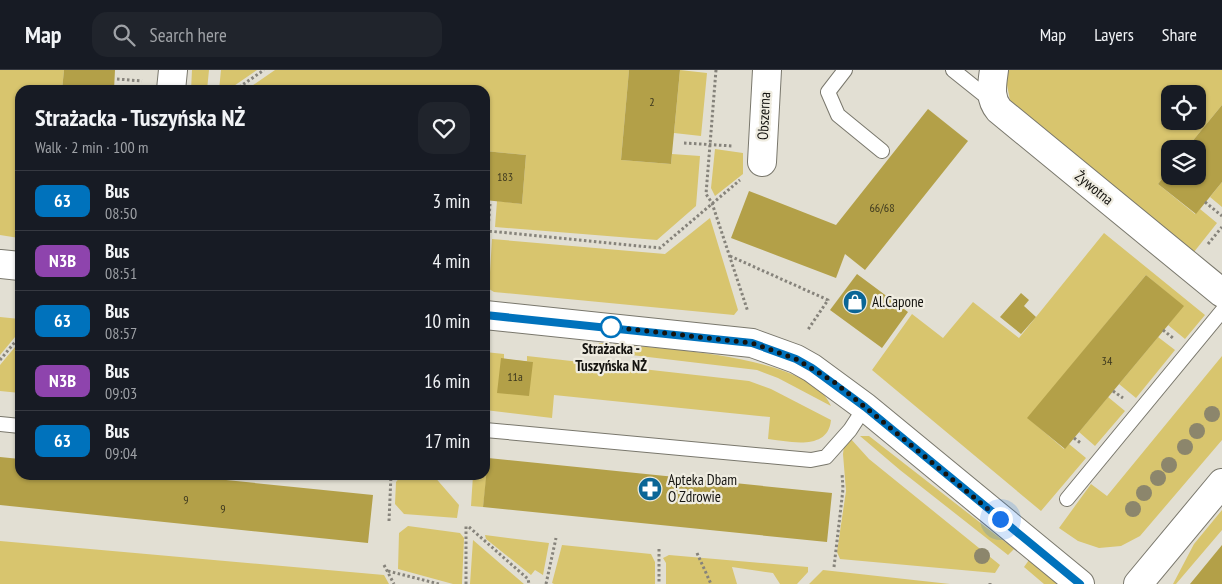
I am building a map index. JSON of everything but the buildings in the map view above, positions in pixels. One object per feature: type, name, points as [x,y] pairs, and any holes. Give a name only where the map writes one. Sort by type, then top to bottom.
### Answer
[{"type":"street","points":[[160,85],[173,70]]},
{"type":"street","name":"Obszerna","points":[[762,162],[767,70]]},
{"type":"street","points":[[992,102],[994,70]]},
{"type":"street","name":"Żywotna","points":[[992,102],[1222,293]]},
{"type":"street","points":[[0,264],[15,266]]},
{"type":"street","points":[[490,316],[742,342],[760,346],[796,359],[812,368],[865,407],[1080,584]]},
{"type":"street","points":[[1138,584],[1222,483]]},
{"type":"lane","points":[[845,70],[828,92],[838,115],[882,151]]},
{"type":"lane","points":[[953,70],[992,102]]},
{"type":"lane","points":[[1067,499],[1222,311]]},
{"type":"lane","points":[[490,430],[811,460],[826,457],[837,446],[865,407]]},
{"type":"lane","points":[[0,424],[15,426]]},
{"type":"path","points":[[242,85],[264,70]]},
{"type":"path","points":[[716,70],[706,194],[712,203],[760,346]]},
{"type":"path","points":[[117,79],[153,85]]},
{"type":"path","points":[[684,143],[735,146]]},
{"type":"path","points":[[490,232],[660,248],[762,162]]},
{"type":"path","points":[[1205,202],[1222,216]]},
{"type":"path","points":[[729,255],[828,300],[804,336]]},
{"type":"path","points":[[0,360],[15,342]]},
{"type":"path","points":[[834,567],[843,490],[837,446]]},
{"type":"path","points":[[389,521],[391,480]]},
{"type":"path","points":[[466,584],[468,527],[528,578],[529,584]]},
{"type":"path","points":[[546,584],[556,538]]},
{"type":"path","points":[[659,549],[659,584]]},
{"type":"path","points":[[697,553],[711,584]]},
{"type":"path","points":[[384,565],[394,584]]},
{"type":"path","points":[[388,571],[439,584]]},
{"type":"shaded area","points":[[0,70],[64,70],[62,85],[15,85],[15,237],[0,235]]},
{"type":"shaded area","points":[[192,70],[209,70],[208,85],[191,85]]},
{"type":"shaded area","points":[[221,70],[257,70],[235,85],[220,85]]},
{"type":"shaded area","points":[[275,70],[629,70],[621,160],[671,164],[672,154],[700,156],[696,206],[657,240],[495,227],[497,201],[522,204],[526,155],[490,151],[490,85],[253,85]]},
{"type":"shaded area","points":[[680,70],[707,73],[701,136],[674,133]]},
{"type":"shaded area","points":[[1007,70],[1222,70],[1222,105],[1206,125],[1206,85],[1161,85],[1161,130],[1202,130],[1193,140],[1161,140],[1161,180],[1158,184],[1195,214],[1200,209],[1217,223],[1190,257],[1011,105],[1006,80]]},
{"type":"shaded area","points":[[715,149],[743,153],[743,174],[715,196],[711,188]]},
{"type":"shaded area","points":[[1222,182],[1222,207],[1210,197]]},
{"type":"shaded area","points":[[710,218],[738,310],[734,315],[494,292],[490,290],[492,239],[665,254]]},
{"type":"shaded area","points":[[1104,233],[1205,315],[1185,339],[1168,325],[1183,306],[1146,275],[1028,418],[1064,449],[1069,444],[1086,458],[1041,511],[872,370],[912,314],[943,338],[973,302],[1019,338]]},
{"type":"shaded area","points":[[0,317],[15,318],[15,337],[0,355]]},
{"type":"shaded area","points":[[1158,337],[1175,350],[1136,398],[1119,384]]},
{"type":"shaded area","points":[[599,343],[689,351],[726,356],[762,364],[793,374],[817,388],[831,406],[778,378],[757,370],[598,351]]},
{"type":"shaded area","points":[[15,347],[15,392],[0,391],[0,365]]},
{"type":"shaded area","points":[[490,353],[504,354],[504,359],[533,362],[527,361],[527,356],[749,381],[771,389],[831,420],[828,430],[823,437],[815,441],[796,442],[768,439],[770,417],[554,395],[552,418],[490,411]]},
{"type":"shaded area","points":[[1222,356],[1222,440],[1140,536],[1121,546],[1099,548],[1078,541],[1059,528],[1091,484],[1107,496]]},
{"type":"shaded area","points":[[1108,397],[1125,411],[1095,446],[1079,432]]},
{"type":"shaded area","points":[[860,436],[869,436],[1014,549],[1008,555]]},
{"type":"shaded area","points":[[850,438],[869,459],[1000,565],[995,573],[840,559],[837,552],[846,491],[843,454],[844,446]]},
{"type":"shaded area","points":[[398,480],[437,480],[459,505],[457,518],[404,514],[395,504]]},
{"type":"shaded area","points":[[473,480],[486,480],[483,507],[471,506]]},
{"type":"shaded area","points":[[1222,510],[1222,530],[1176,584],[1173,584],[1194,544]]},
{"type":"shaded area","points":[[408,526],[460,533],[464,538],[462,584],[453,584],[398,569],[399,533]]},
{"type":"shaded area","points":[[485,535],[549,543],[543,575],[535,570],[531,575],[486,539]]},
{"type":"shaded area","points":[[473,540],[524,584],[470,584]]},
{"type":"shaded area","points":[[0,541],[384,575],[389,584],[0,584]]},
{"type":"shaded area","points":[[562,545],[651,554],[655,562],[655,584],[554,584],[552,583]]},
{"type":"shaded area","points":[[669,555],[808,567],[808,572],[797,584],[780,584],[773,573],[732,567],[737,584],[666,584],[666,563],[663,558]]},
{"type":"shaded area","points":[[1029,560],[1058,584],[1044,584],[1024,567]]},
{"type":"shaded area","points":[[823,570],[950,584],[809,584]]},
{"type":"bus line","name":"63","points":[[490,315],[752,343],[796,359],[834,382],[1080,584]]},
{"type":"place","name":"Al.Capone","points":[[855,302]]},
{"type":"place","name":"Strażacka - Tuszyńska NŻ","points":[[611,327]]},
{"type":"place","name":"Apteka Dbam O Zdrowie","points":[[650,489]]},
{"type":"route","points":[[611,327],[752,343],[796,359],[834,382],[1000,519]]}]
